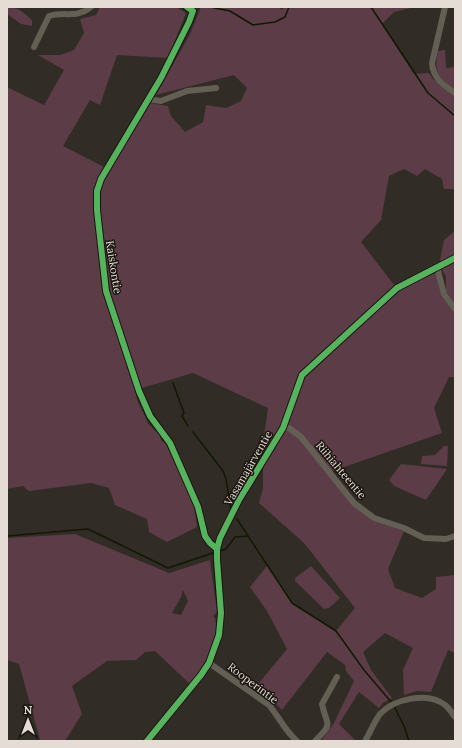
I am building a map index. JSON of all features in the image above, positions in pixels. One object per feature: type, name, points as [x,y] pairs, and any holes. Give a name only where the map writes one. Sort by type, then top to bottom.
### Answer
[{"type":"street","points":[[34,47],[49,16],[55,14],[77,15],[91,7]]},
{"type":"street","name":"Kaiskontie","points":[[187,7],[193,11],[176,50],[98,185],[97,210],[106,291],[139,391],[150,416],[172,448],[198,507],[205,536],[217,549]]},
{"type":"street","points":[[445,7],[432,63],[432,71],[436,78],[455,93]]},
{"type":"street","points":[[148,99],[161,101],[187,91],[216,88]]},
{"type":"street","name":"Vasamajärventie","points":[[147,741],[209,663],[219,635],[221,613],[217,549],[220,538],[239,500],[283,428],[302,375],[397,288],[455,258]]},
{"type":"street","points":[[437,267],[444,294],[455,309]]},
{"type":"street","name":"Riihiahteentie","points":[[283,428],[289,428],[301,437],[354,502],[374,518],[404,528],[424,538],[446,538],[455,536]]},
{"type":"street","name":"Rooperintie","points":[[209,663],[269,705],[277,714],[284,728],[297,741]]},
{"type":"street","points":[[315,741],[328,728],[328,720],[322,704],[337,678]]},
{"type":"street","points":[[365,741],[379,716],[393,705],[417,698],[428,699],[445,705],[455,717]]},
{"type":"shaded area","points":[[7,7],[23,12],[32,20],[32,26],[21,24],[7,14]]},
{"type":"shaded area","points":[[100,7],[176,7],[186,13],[168,58],[117,55],[100,105],[90,100],[63,146],[110,170],[150,103],[168,106],[171,116],[185,132],[203,122],[206,105],[226,108],[241,101],[247,88],[234,75],[156,95],[190,34],[201,7],[279,7],[282,10],[284,7],[415,7],[394,12],[382,24],[414,74],[429,73],[433,79],[455,95],[455,189],[444,189],[442,179],[425,169],[417,176],[404,169],[389,176],[381,220],[361,242],[398,290],[424,276],[436,273],[445,300],[455,313],[455,377],[449,377],[434,408],[442,433],[327,473],[372,520],[404,531],[388,569],[395,588],[422,598],[436,589],[436,577],[455,575],[455,653],[448,650],[431,692],[417,691],[404,695],[403,670],[413,648],[385,633],[363,652],[371,670],[392,698],[383,703],[379,708],[359,692],[339,724],[356,741],[321,741],[334,723],[354,681],[346,671],[345,665],[327,652],[282,710],[272,700],[254,689],[287,649],[267,611],[250,587],[267,566],[292,603],[336,631],[355,608],[304,543],[259,503],[263,488],[263,443],[268,408],[193,373],[135,390],[137,400],[149,425],[160,435],[161,440],[166,444],[194,505],[197,527],[167,542],[149,532],[147,519],[115,505],[109,488],[91,483],[29,491],[23,486],[7,489],[7,87],[44,105],[64,70],[38,55],[60,55],[74,50],[84,33],[80,19],[96,15]]},
{"type":"shaded area","points":[[445,50],[446,68],[455,67],[455,91],[441,78],[437,70],[436,65],[438,51]]},
{"type":"shaded area","points":[[455,231],[455,305],[446,291],[446,276],[442,270],[440,260],[444,240]]},
{"type":"shaded area","points":[[444,446],[448,446],[447,466],[421,464],[422,456],[435,455]]},
{"type":"shaded area","points":[[401,464],[447,469],[426,500],[394,486],[389,480]]},
{"type":"shaded area","points":[[75,534],[169,573],[210,560],[217,612],[213,616],[215,618],[216,636],[206,661],[191,685],[155,651],[145,652],[136,660],[107,661],[72,686],[82,714],[65,741],[40,740],[19,664],[7,660],[7,538]],"holes":[[[183,590],[188,601],[181,615],[172,613],[181,597]]]},
{"type":"shaded area","points":[[311,566],[340,598],[329,608],[324,609],[295,581],[295,578]]},
{"type":"waterway","points":[[210,7],[230,11],[253,25],[275,22],[285,17],[289,7]]},
{"type":"waterway","points":[[371,7],[428,93],[455,116]]},
{"type":"waterway","points":[[173,383],[184,413],[182,416],[188,426]]},
{"type":"waterway","points":[[193,432],[223,471],[226,479],[231,510]]},
{"type":"waterway","points":[[237,519],[292,603],[336,631],[364,670],[392,703]]},
{"type":"waterway","points":[[7,536],[88,529],[168,568],[213,553]]},
{"type":"waterway","points":[[220,551],[226,549],[235,537],[248,536]]},
{"type":"waterway","points":[[394,706],[404,726],[409,741]]},
{"type":"cycle path","points":[[187,7],[193,11],[189,22],[161,78],[101,179],[97,191],[97,210],[106,291],[139,391],[150,416],[170,443],[198,507],[205,536],[217,549]]},
{"type":"cycle path","points":[[147,741],[201,675],[209,663],[219,635],[221,613],[217,560],[217,549],[220,538],[239,500],[283,428],[302,375],[397,288],[455,258]]}]
